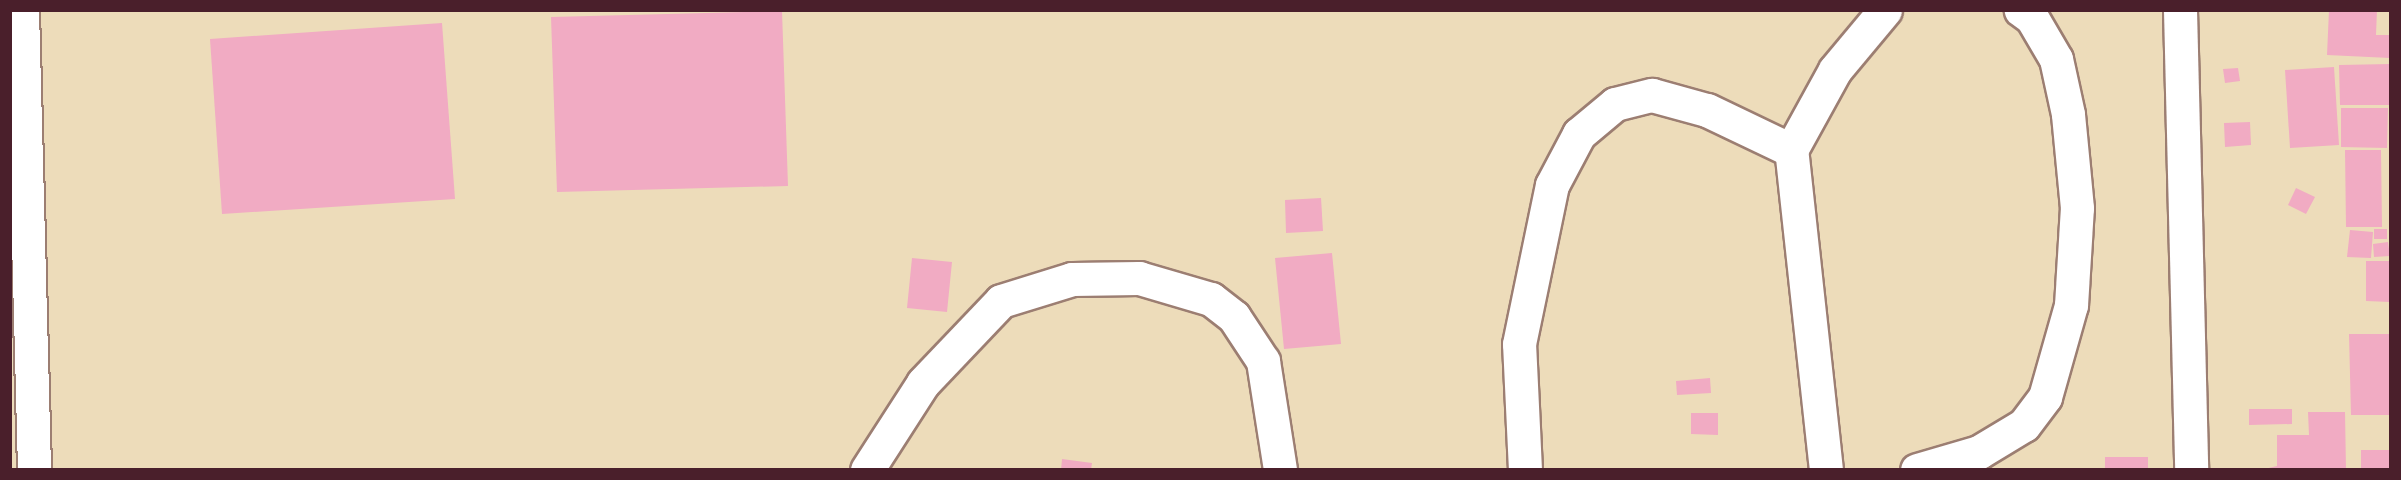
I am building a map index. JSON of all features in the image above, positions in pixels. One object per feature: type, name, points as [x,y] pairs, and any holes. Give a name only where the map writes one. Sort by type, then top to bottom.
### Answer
[{"type":"street","points":[[22,10],[34,470]]},
{"type":"street","points":[[1826,470],[1791,150],[1835,70],[1884,10]]},
{"type":"street","points":[[1917,470],[1979,452],[2024,425],[2045,397],[2071,304],[2077,208],[2068,114],[2056,59],[2032,18],[2021,10]]},
{"type":"street","points":[[2180,10],[2191,470]]},
{"type":"street","points":[[1525,470],[1519,344],[1552,186],[1579,134],[1615,104],[1652,95],[1707,110],[1791,150]]},
{"type":"street","points":[[867,470],[923,383],[1001,301],[1072,279],[1139,278],[1211,299],[1234,317],[1263,361],[1278,426],[1280,470]]},
{"type":"building","points":[[2329,10],[2377,10],[2376,35],[2390,35],[2390,58],[2327,55]]},
{"type":"building","points":[[782,11],[788,186],[557,192],[551,17]]},
{"type":"building","points":[[442,23],[455,199],[222,214],[210,39]]},
{"type":"building","points":[[2390,64],[2390,105],[2340,105],[2339,65]]},
{"type":"building","points":[[2334,67],[2339,145],[2290,148],[2285,70]]},
{"type":"building","points":[[2238,68],[2240,81],[2225,83],[2223,69]]},
{"type":"building","points":[[2341,108],[2388,108],[2387,148],[2341,147]]},
{"type":"building","points":[[2250,122],[2251,145],[2225,147],[2224,123]]},
{"type":"building","points":[[2345,150],[2381,150],[2382,227],[2346,227]]},
{"type":"building","points":[[2296,188],[2315,197],[2306,214],[2288,205]]},
{"type":"building","points":[[1321,198],[1323,231],[1286,233],[1285,200]]},
{"type":"building","points":[[2374,229],[2387,229],[2387,239],[2374,239]]},
{"type":"building","points":[[2350,230],[2373,232],[2371,258],[2347,257]]},
{"type":"building","points":[[2388,242],[2390,256],[2374,257],[2373,244]]},
{"type":"building","points":[[1332,253],[1341,344],[1284,349],[1275,258]]},
{"type":"building","points":[[912,258],[952,262],[947,312],[907,308]]},
{"type":"building","points":[[2366,261],[2390,261],[2390,302],[2366,301]]},
{"type":"building","points":[[2349,334],[2390,334],[2390,415],[2351,415]]},
{"type":"building","points":[[1710,378],[1711,393],[1677,395],[1676,381]]},
{"type":"building","points":[[2249,409],[2292,409],[2292,424],[2249,425]]},
{"type":"building","points":[[2308,412],[2345,412],[2346,470],[2260,470],[2277,466],[2277,435],[2309,435]]},
{"type":"building","points":[[1691,413],[1718,413],[1718,435],[1691,434]]},
{"type":"building","points":[[2361,450],[2390,450],[2390,470],[2361,470]]},
{"type":"building","points":[[2105,457],[2148,457],[2148,470],[2105,470]]},
{"type":"building","points":[[1062,459],[1092,463],[1091,470],[1061,470]]}]
